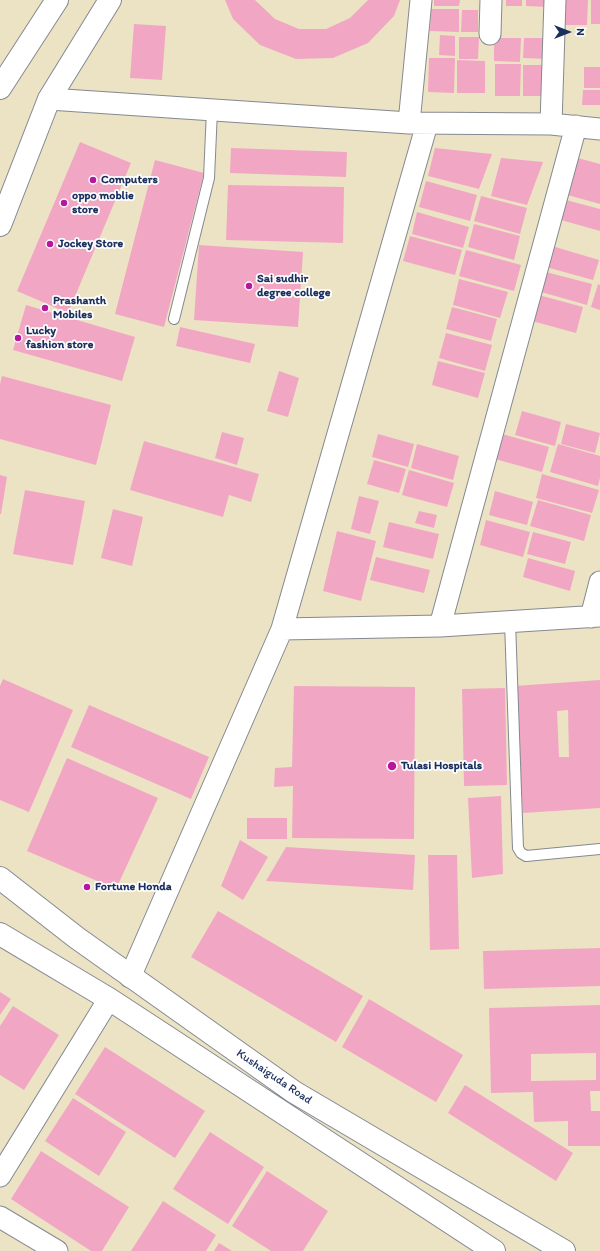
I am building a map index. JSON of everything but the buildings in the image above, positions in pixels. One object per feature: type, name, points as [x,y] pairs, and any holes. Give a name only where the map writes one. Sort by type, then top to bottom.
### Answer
[{"type":"main road","points":[[0,88],[57,0]]},
{"type":"main road","points":[[0,225],[49,99],[110,0]]},
{"type":"main road","name":"Kushaiguda Road","points":[[0,878],[77,938],[294,1092],[564,1251]]},
{"type":"main road","name":"Kushaiguda Road","points":[[0,934],[109,1000],[494,1251]]},
{"type":"street","points":[[130,976],[282,629],[418,124],[421,0]]},
{"type":"street","points":[[490,34],[491,0]]},
{"type":"street","points":[[551,124],[555,0]]},
{"type":"street","points":[[49,99],[418,124],[551,124],[600,129]]},
{"type":"street","points":[[440,626],[576,126]]},
{"type":"street","points":[[282,629],[440,626],[596,617],[600,582]]},
{"type":"street","points":[[0,1176],[109,1000]]},
{"type":"street","points":[[0,1218],[57,1251]]},
{"type":"lane","points":[[174,320],[209,178],[212,110]]},
{"type":"lane","points":[[510,622],[518,848],[520,853],[526,856],[600,849]]},
{"type":"place","name":"Computers","points":[[93,180]]},
{"type":"place","name":"oppo moblie store","points":[[64,203]]},
{"type":"place","name":"Jockey Store","points":[[50,244]]},
{"type":"place","name":"Sai sudhir degree college","points":[[249,286]]},
{"type":"place","name":"Prashanth Mobiles","points":[[45,308]]},
{"type":"place","name":"Lucky fashion store","points":[[18,338]]},
{"type":"place","name":"Tulasi Hospitals","points":[[392,766]]},
{"type":"place","name":"Fortune Honda","points":[[87,887]]}]
